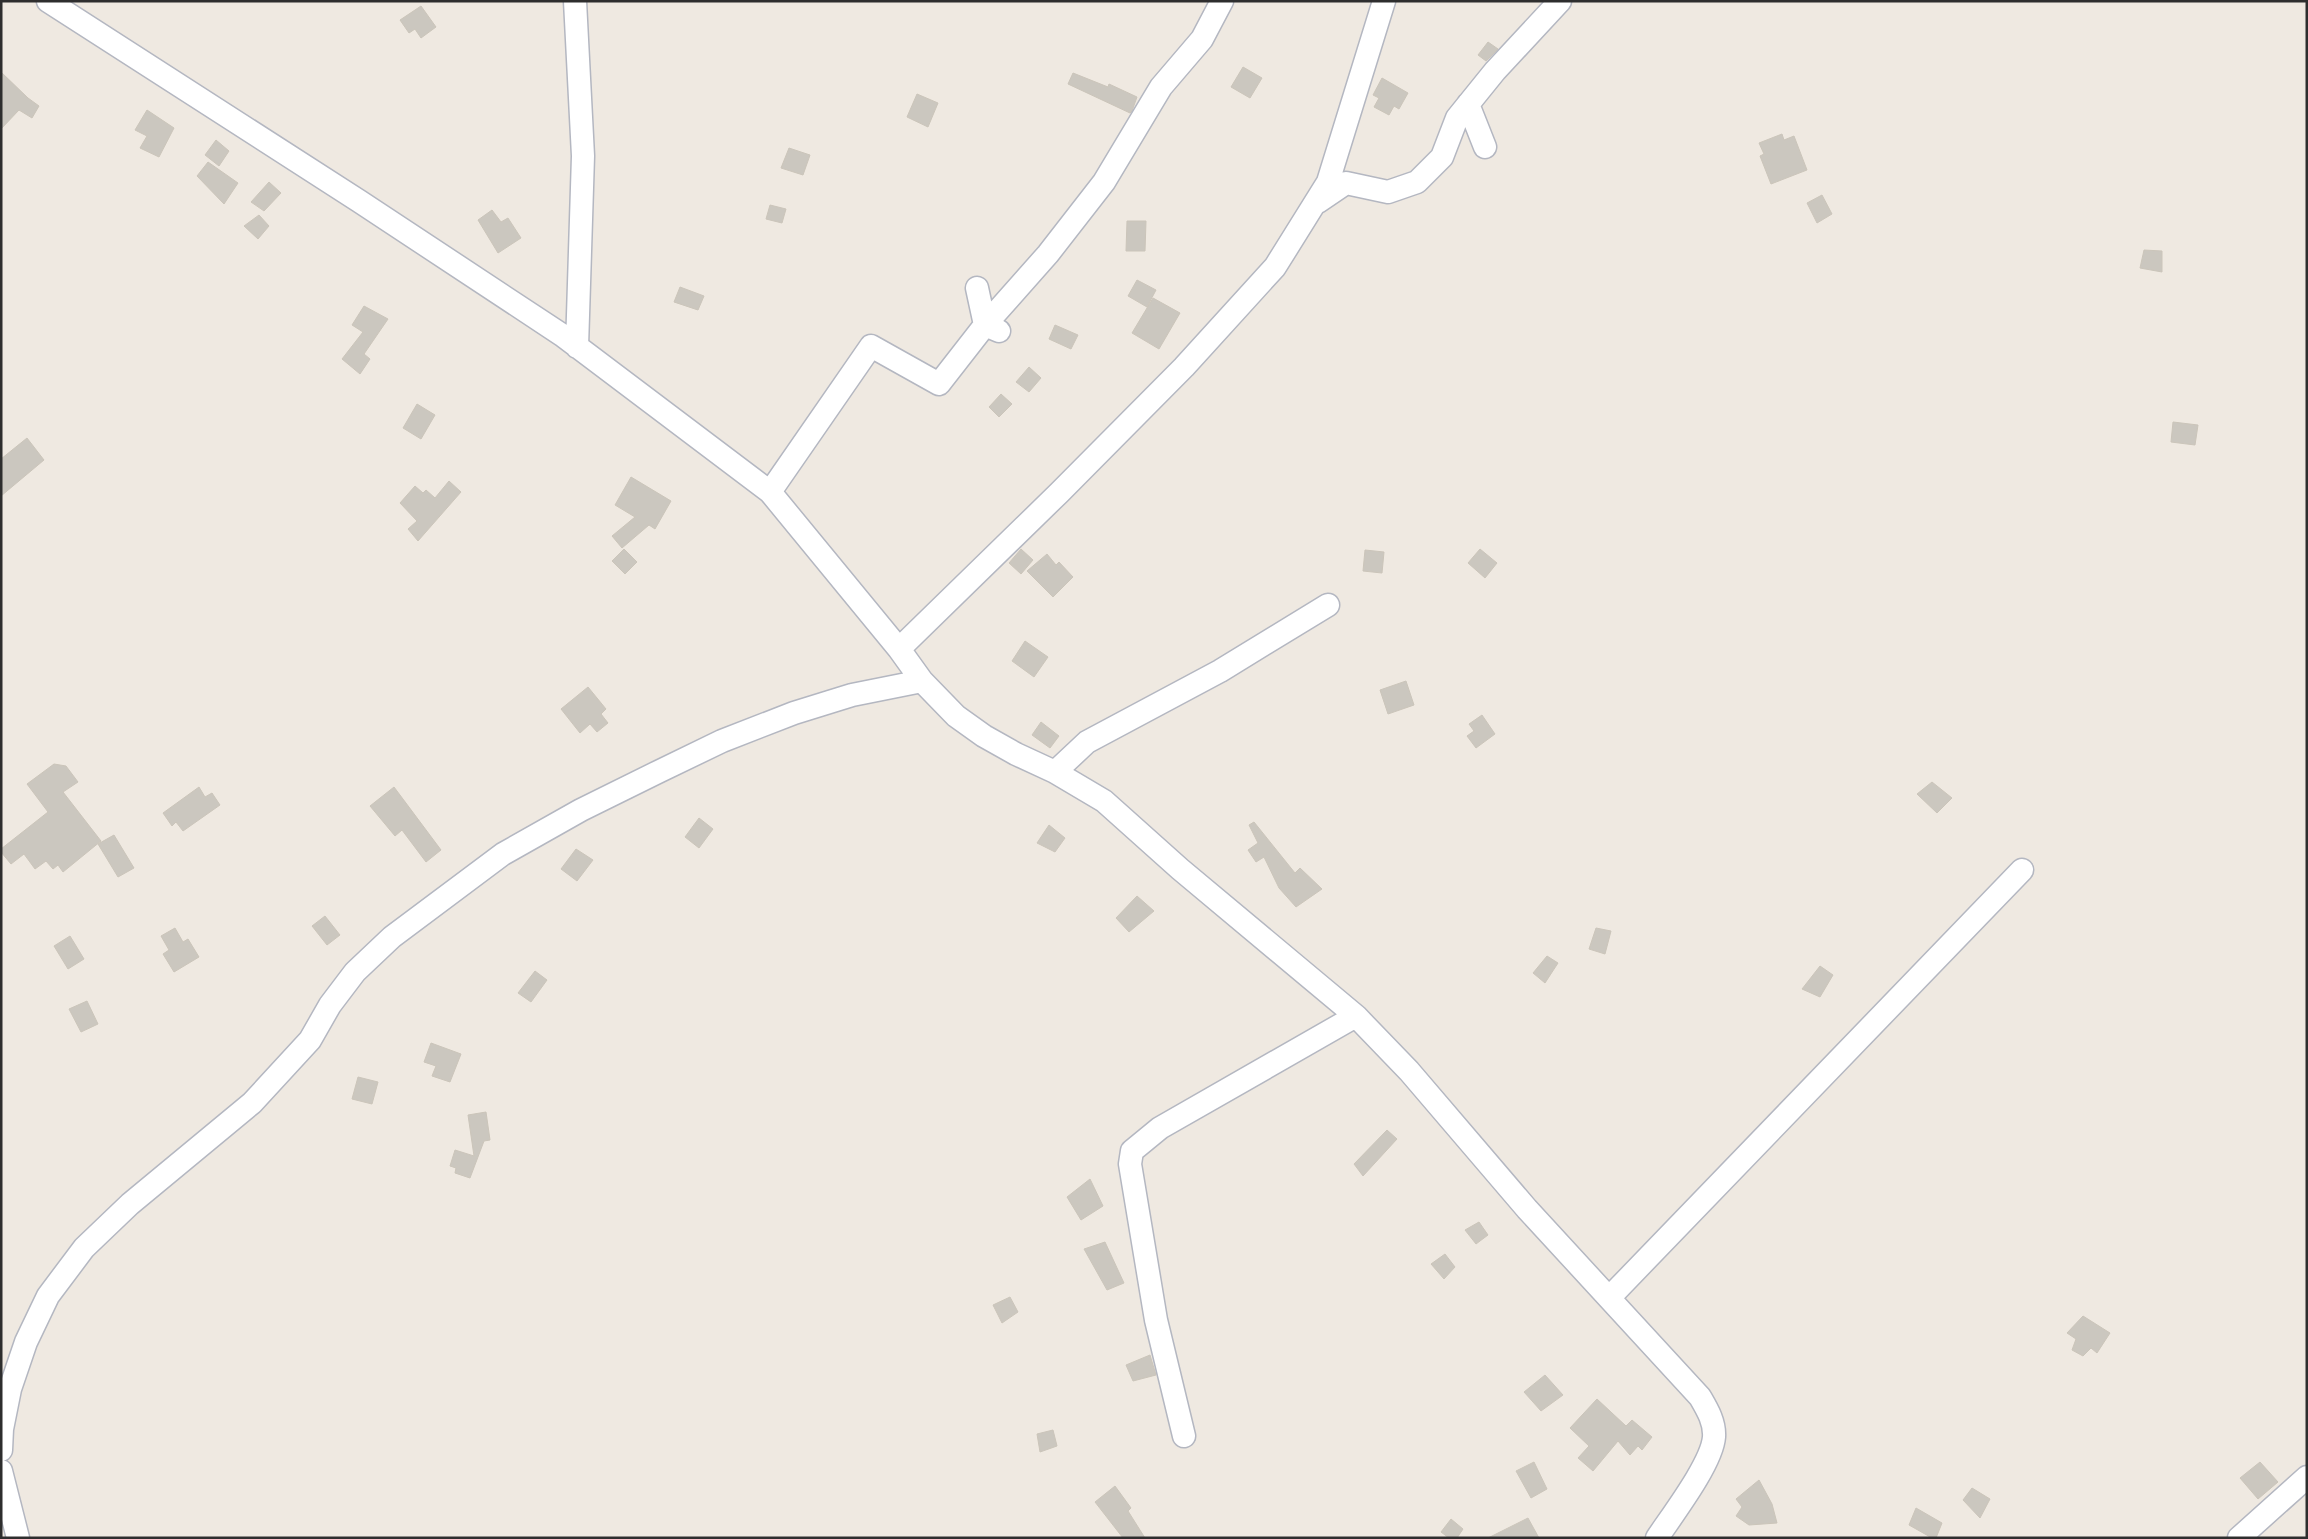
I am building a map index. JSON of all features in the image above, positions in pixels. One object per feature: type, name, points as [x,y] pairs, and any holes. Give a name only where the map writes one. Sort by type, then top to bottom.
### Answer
[{"type":"street","points":[[48,1],[360,201],[577,346],[770,492],[899,649],[922,681],[956,716],[984,736],[1055,772],[1104,801],[1180,869],[1356,1016],[1409,1071],[1527,1209],[1700,1397],[1712,1418],[1715,1436],[1711,1454],[1658,1538]]},
{"type":"street","points":[[575,1],[583,156],[577,346]]},
{"type":"street","points":[[770,492],[871,346],[939,384],[992,328],[1104,182],[1161,86],[1202,39],[1222,1]]},
{"type":"street","points":[[899,649],[1059,493],[1184,367],[1275,267],[1328,182],[1384,1]]},
{"type":"street","points":[[1313,205],[1346,183],[1388,192],[1416,182],[1442,157],[1457,118],[1468,104],[1495,71],[1560,1]]},
{"type":"street","points":[[1468,104],[1485,147]]},
{"type":"street","points":[[977,288],[992,328]]},
{"type":"street","points":[[1055,772],[1087,742],[1220,671],[1328,605]]},
{"type":"street","points":[[1,1450],[2,1429],[10,1389],[26,1342],[48,1296],[84,1248],[130,1204],[252,1103],[310,1040],[330,1005],[355,972],[392,937],[503,854],[581,810],[722,741],[794,713],[852,695],[922,681]]},
{"type":"street","points":[[1609,1298],[2022,870]]},
{"type":"street","points":[[1184,1436],[1156,1320],[1130,1164],[1132,1151],[1141,1141],[1160,1128],[1356,1016]]},
{"type":"street","points":[[1,1471],[18,1538]]},
{"type":"street","points":[[2239,1538],[2307,1477]]},
{"type":"building","points":[[421,6],[436,27],[421,38],[415,29],[409,33],[400,20]]},
{"type":"building","points":[[1488,42],[1498,49],[1486,61],[1478,55]]},
{"type":"building","points":[[1243,67],[1262,78],[1250,98],[1231,87]]},
{"type":"building","points":[[1,72],[39,106],[32,118],[19,110],[1,129]]},
{"type":"building","points":[[1073,73],[1108,87],[1109,84],[1137,97],[1132,111],[1130,113],[1068,84]]},
{"type":"building","points":[[1382,78],[1408,93],[1399,109],[1394,106],[1389,115],[1374,107],[1379,98],[1373,95]]},
{"type":"building","points":[[917,94],[938,103],[928,127],[907,117]]},
{"type":"building","points":[[147,110],[174,128],[159,157],[140,148],[147,136],[135,130]]},
{"type":"building","points":[[1782,134],[1784,140],[1794,136],[1807,170],[1771,184],[1760,156],[1764,154],[1759,143]]},
{"type":"building","points":[[216,140],[229,151],[219,166],[205,155]]},
{"type":"building","points":[[789,148],[810,155],[803,175],[781,168]]},
{"type":"building","points":[[208,162],[238,183],[224,204],[197,176]]},
{"type":"building","points":[[269,182],[281,193],[264,211],[251,202]]},
{"type":"building","points":[[1822,195],[1832,214],[1817,223],[1807,203]]},
{"type":"building","points":[[770,205],[786,209],[782,223],[766,219]]},
{"type":"building","points":[[492,210],[501,222],[508,218],[521,238],[498,253],[478,220]]},
{"type":"building","points":[[259,215],[269,226],[258,239],[244,226]]},
{"type":"building","points":[[1127,221],[1146,221],[1145,251],[1126,251]]},
{"type":"building","points":[[2144,250],[2162,251],[2162,272],[2140,268]]},
{"type":"building","points":[[1137,280],[1156,290],[1147,307],[1128,296]]},
{"type":"building","points":[[680,287],[704,296],[698,310],[674,302]]},
{"type":"building","points":[[1153,298],[1180,313],[1159,349],[1132,333]]},
{"type":"building","points":[[364,306],[388,319],[364,354],[370,359],[360,374],[342,359],[363,332],[352,325]]},
{"type":"building","points":[[1055,325],[1078,335],[1071,349],[1049,339]]},
{"type":"building","points":[[1029,367],[1041,378],[1029,392],[1016,382]]},
{"type":"building","points":[[1001,394],[1012,404],[999,417],[989,407]]},
{"type":"building","points":[[417,404],[435,415],[421,439],[403,428]]},
{"type":"building","points":[[2173,422],[2198,425],[2195,445],[2171,442]]},
{"type":"building","points":[[27,438],[44,460],[1,496],[1,459]]},
{"type":"building","points":[[631,477],[671,501],[655,529],[649,525],[622,548],[612,536],[635,517],[615,505]]},
{"type":"building","points":[[449,481],[461,492],[418,541],[408,529],[417,521],[400,503],[415,486],[423,493],[426,490],[435,498]]},
{"type":"building","points":[[624,549],[637,562],[625,574],[612,561]]},
{"type":"building","points":[[1021,549],[1033,560],[1021,574],[1009,563]]},
{"type":"building","points":[[1480,549],[1497,563],[1485,578],[1468,563]]},
{"type":"building","points":[[1365,550],[1384,552],[1382,573],[1363,571]]},
{"type":"building","points":[[1047,554],[1056,565],[1059,562],[1073,577],[1053,597],[1027,571]]},
{"type":"building","points":[[1025,641],[1048,657],[1034,677],[1012,661]]},
{"type":"building","points":[[1406,681],[1414,705],[1388,714],[1380,690]]},
{"type":"building","points":[[588,687],[606,709],[601,714],[608,723],[597,732],[590,724],[580,733],[561,709]]},
{"type":"building","points":[[1482,715],[1495,734],[1476,748],[1467,736],[1474,731],[1469,724]]},
{"type":"building","points":[[1041,722],[1059,736],[1050,748],[1032,735]]},
{"type":"building","points":[[54,764],[66,766],[78,782],[63,792],[101,841],[63,872],[58,865],[53,869],[46,861],[35,869],[24,854],[11,864],[1,852],[1,849],[48,812],[27,784]]},
{"type":"building","points":[[1932,782],[1952,798],[1937,813],[1917,794]]},
{"type":"building","points":[[199,787],[205,797],[212,793],[220,805],[183,831],[176,822],[172,826],[163,813]]},
{"type":"building","points":[[394,787],[441,850],[426,862],[402,830],[395,836],[370,806]]},
{"type":"building","points":[[699,818],[713,829],[699,848],[685,837]]},
{"type":"building","points":[[1254,822],[1295,873],[1300,868],[1322,889],[1296,907],[1279,888],[1264,857],[1256,862],[1248,850],[1258,843],[1249,825]]},
{"type":"building","points":[[1049,825],[1065,838],[1055,852],[1037,843]]},
{"type":"building","points":[[114,835],[134,868],[118,877],[98,844]]},
{"type":"building","points":[[576,849],[593,860],[577,881],[561,869]]},
{"type":"building","points":[[1137,896],[1154,911],[1129,932],[1116,918]]},
{"type":"building","points":[[325,916],[340,935],[327,945],[312,926]]},
{"type":"building","points":[[175,928],[183,942],[188,939],[199,957],[174,972],[163,954],[169,950],[161,936]]},
{"type":"building","points":[[1596,928],[1611,931],[1605,954],[1589,949]]},
{"type":"building","points":[[70,936],[84,959],[68,969],[54,946]]},
{"type":"building","points":[[1547,956],[1558,963],[1545,983],[1533,973]]},
{"type":"building","points":[[1820,966],[1833,975],[1820,997],[1802,989]]},
{"type":"building","points":[[535,971],[547,980],[531,1002],[518,993]]},
{"type":"building","points":[[87,1001],[98,1024],[81,1032],[69,1009]]},
{"type":"building","points":[[431,1043],[461,1054],[450,1082],[432,1076],[436,1066],[424,1062]]},
{"type":"building","points":[[358,1077],[378,1082],[372,1104],[352,1099]]},
{"type":"building","points":[[486,1112],[490,1140],[484,1141],[470,1178],[455,1173],[456,1168],[450,1166],[455,1150],[474,1156],[468,1115]]},
{"type":"building","points":[[1387,1130],[1397,1139],[1363,1176],[1354,1164]]},
{"type":"building","points":[[1090,1179],[1103,1206],[1081,1220],[1067,1197]]},
{"type":"building","points":[[1479,1222],[1488,1235],[1476,1244],[1465,1230]]},
{"type":"building","points":[[1105,1242],[1124,1283],[1107,1290],[1084,1249]]},
{"type":"building","points":[[1445,1254],[1455,1267],[1444,1279],[1431,1264]]},
{"type":"building","points":[[1010,1297],[1018,1312],[1002,1323],[993,1305]]},
{"type":"building","points":[[2083,1316],[2110,1333],[2097,1353],[2091,1348],[2083,1356],[2072,1350],[2076,1339],[2067,1333]]},
{"type":"building","points":[[1150,1355],[1156,1375],[1133,1381],[1126,1365]]},
{"type":"building","points":[[1545,1375],[1563,1395],[1541,1411],[1524,1392]]},
{"type":"building","points":[[1597,1399],[1626,1426],[1632,1420],[1652,1437],[1642,1450],[1638,1446],[1630,1455],[1618,1441],[1593,1471],[1578,1458],[1589,1446],[1570,1428]]},
{"type":"building","points":[[1053,1430],[1057,1446],[1040,1452],[1037,1434]]},
{"type":"building","points":[[1534,1462],[1547,1489],[1531,1498],[1516,1471]]},
{"type":"building","points":[[2260,1462],[2278,1482],[2258,1499],[2240,1478]]},
{"type":"building","points":[[1759,1480],[1772,1504],[1777,1523],[1749,1525],[1736,1516],[1742,1507],[1736,1499]]},
{"type":"building","points":[[1115,1486],[1131,1508],[1128,1511],[1145,1538],[1123,1538],[1095,1502]]},
{"type":"building","points":[[1972,1488],[1990,1499],[1980,1518],[1963,1500]]},
{"type":"building","points":[[1916,1508],[1942,1523],[1936,1538],[1932,1538],[1909,1525]]},
{"type":"building","points":[[1528,1518],[1539,1538],[1488,1538]]},
{"type":"building","points":[[1451,1519],[1463,1529],[1457,1538],[1449,1538],[1441,1532]]}]
